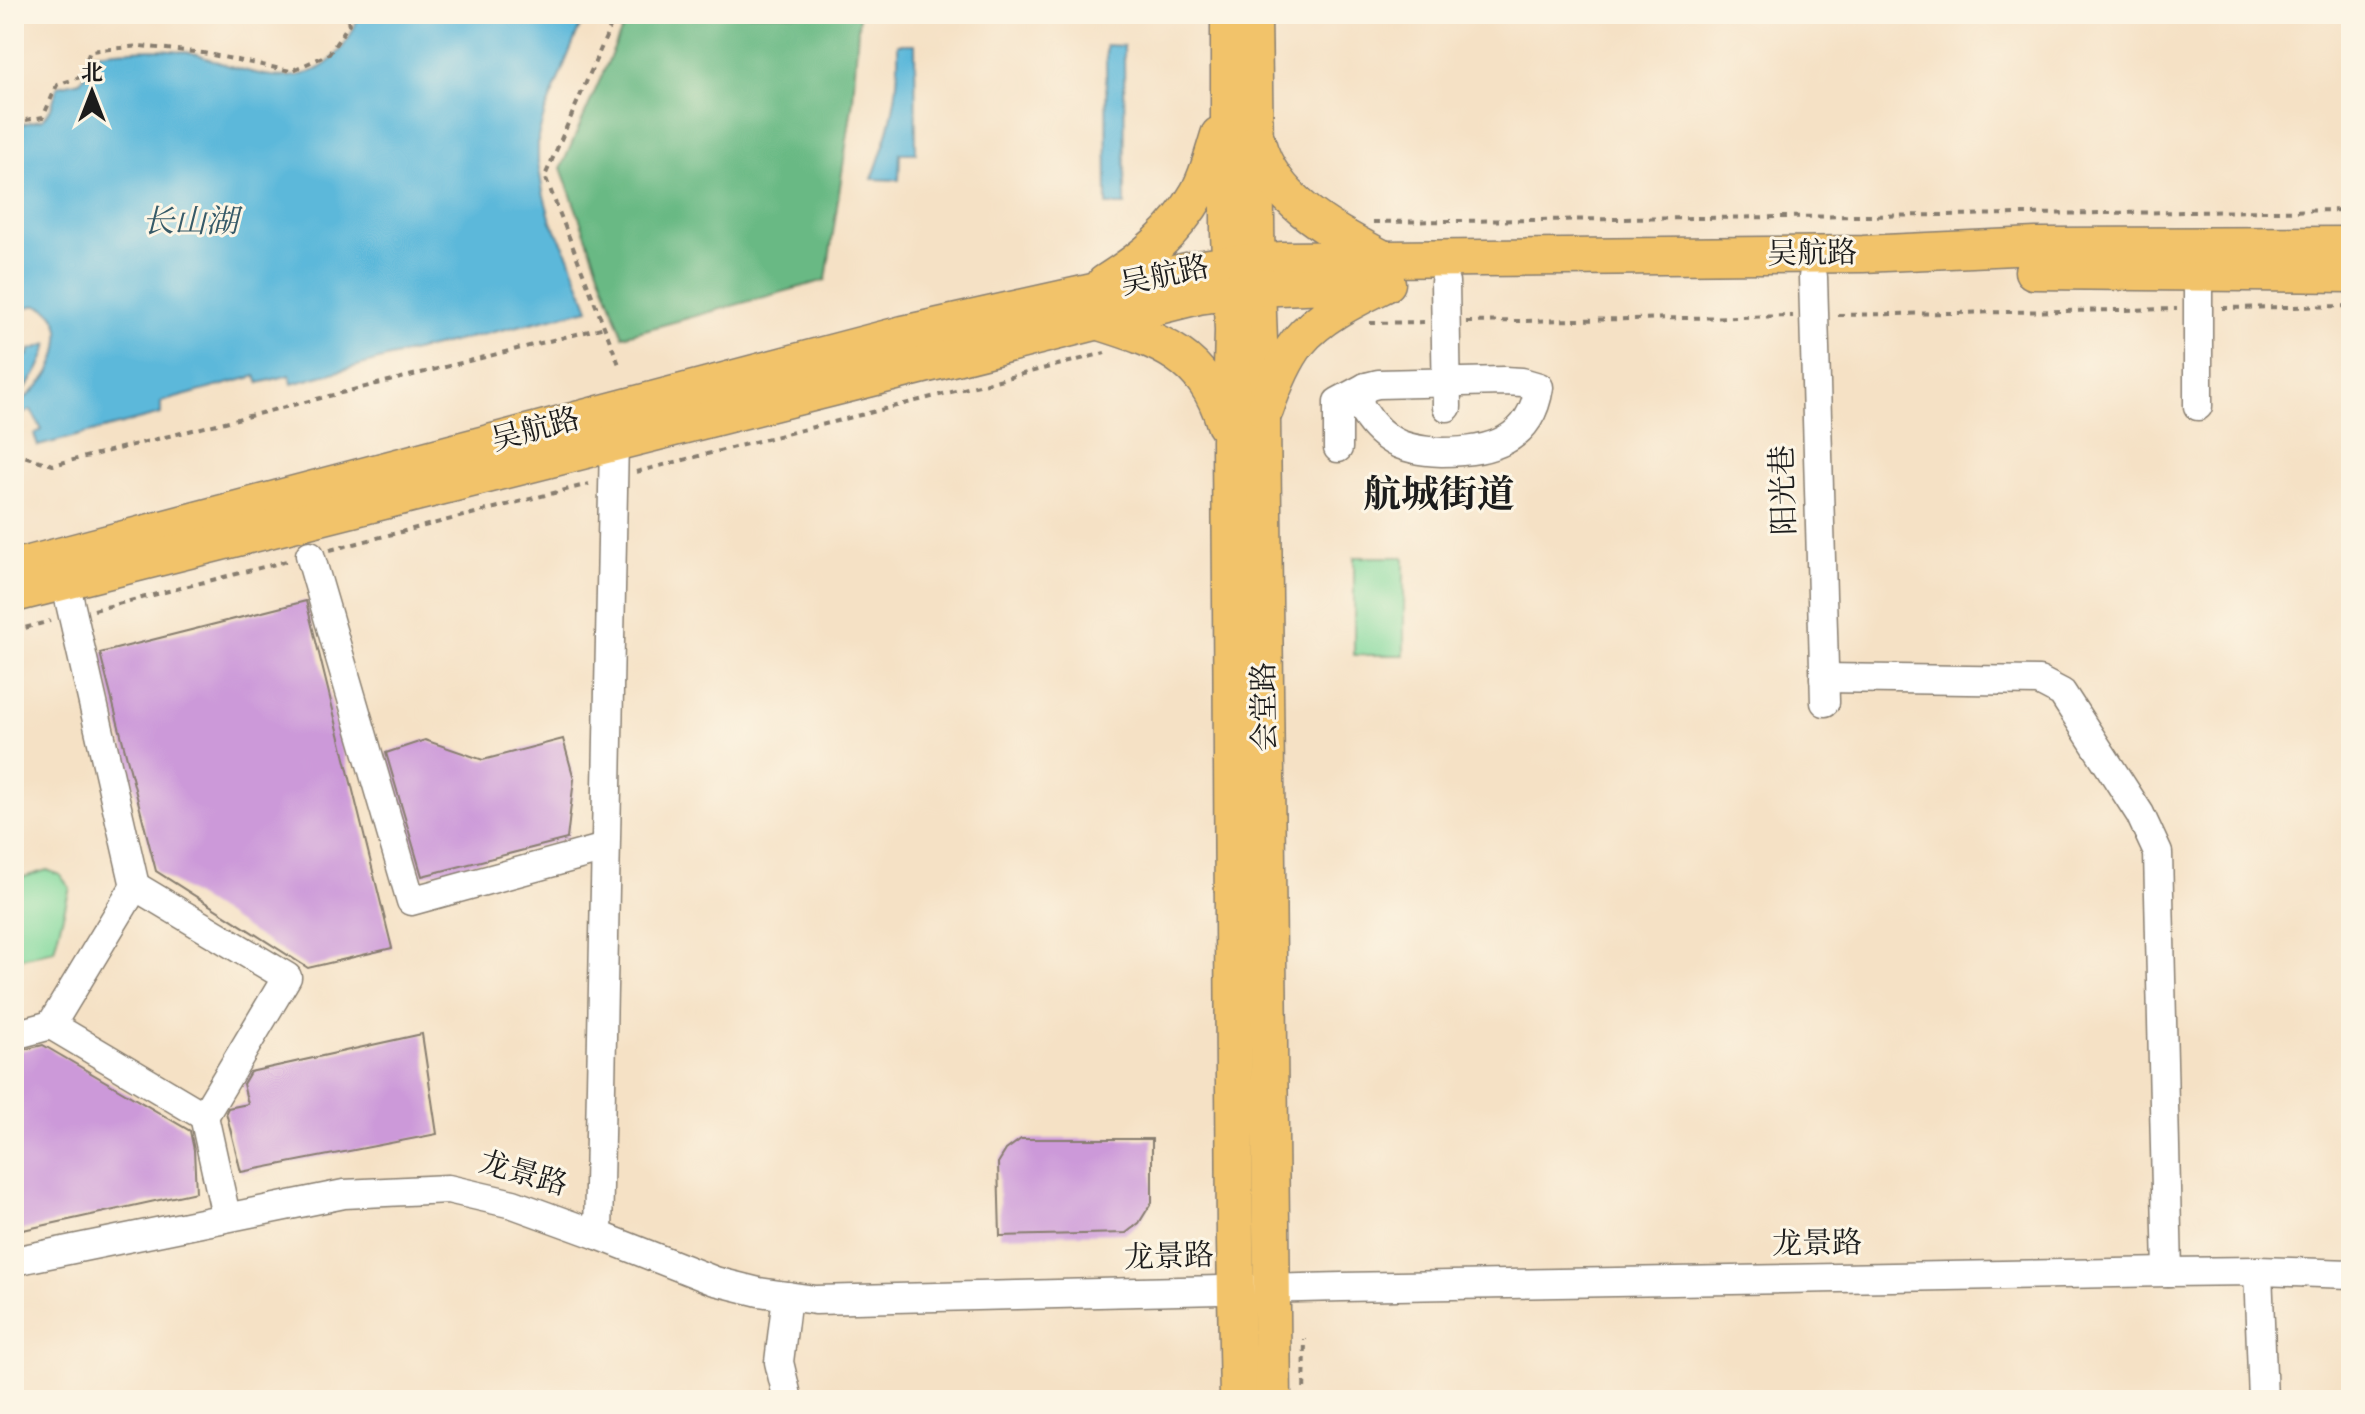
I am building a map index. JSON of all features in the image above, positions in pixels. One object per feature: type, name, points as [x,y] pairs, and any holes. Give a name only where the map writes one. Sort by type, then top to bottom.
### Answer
[{"type":"main road","name":"会堂路","points":[[1229,14],[1228,98],[1244,276],[1262,419],[1273,1400]]},
{"type":"main road","name":"会堂路","points":[[1238,1400],[1230,441],[1233,331],[1244,276],[1254,124],[1253,14]]},
{"type":"main road","points":[[1228,98],[1199,192],[1169,235],[1094,307],[1182,357],[1195,368],[1211,386],[1230,441]]},
{"type":"main road","points":[[1254,124],[1265,163],[1297,205],[1386,271],[1299,341],[1271,393],[1262,419]]},
{"type":"main road","name":"吴航路","points":[[14,568],[903,334],[1198,296],[1244,276],[2036,246],[2351,245]]},
{"type":"main road","name":"吴航路","points":[[1386,271],[1445,282],[2037,271],[2351,274]]},
{"type":"main road","name":"吴航路","points":[[14,594],[614,441],[1094,307]]},
{"type":"street","points":[[2198,272],[2198,406]]},
{"type":"street","name":"阳光巷","points":[[1813,277],[1824,690],[2039,681],[2062,693],[2140,814],[2158,853],[2168,1272]]},
{"type":"street","points":[[1445,282],[1447,395]]},
{"type":"street","points":[[1338,448],[1338,402],[1366,387],[1378,384],[1447,395],[1504,381],[1539,387],[1534,412],[1521,429],[1508,439],[1470,452],[1421,450],[1388,439],[1365,415],[1357,400],[1366,387]]},
{"type":"street","points":[[598,1235],[614,441]]},
{"type":"street","points":[[310,555],[411,901],[605,848]]},
{"type":"street","points":[[14,1035],[51,1025],[135,886],[65,581]]},
{"type":"street","points":[[135,886],[287,977],[204,1116],[226,1216]]},
{"type":"street","points":[[51,1025],[204,1116]]},
{"type":"street","name":"龙景路","points":[[14,1261],[344,1194],[448,1189],[513,1204],[715,1281],[815,1300],[2168,1272],[2351,1274]]},
{"type":"street","points":[[2258,1271],[2263,1400]]},
{"type":"street","points":[[787,1296],[779,1362],[788,1400]]},
{"type":"path","points":[[14,122],[43,117],[57,85],[80,77],[90,51],[140,46],[203,53],[291,71],[329,54],[349,24],[346,14]]},
{"type":"path","points":[[616,14],[545,176],[620,367]]},
{"type":"path","points":[[1372,223],[2351,210]]},
{"type":"path","points":[[14,453],[53,465],[605,327]]},
{"type":"path","points":[[1304,1400],[1305,1339]]},
{"type":"green space","points":[[629,14],[859,14],[853,100],[826,280],[623,336],[561,168]]},
{"type":"green space","points":[[1354,557],[1404,557],[1404,655],[1354,655]]},
{"type":"green space","points":[[47,870],[60,875],[70,888],[54,950],[14,960],[14,880]]},
{"type":"water","name":"长山湖","points":[[359,14],[585,14],[545,112],[538,137],[538,163],[551,221],[569,256],[589,309],[292,384],[290,375],[259,383],[256,376],[161,402],[161,414],[38,446],[34,434],[42,430],[31,410],[22,414],[18,404],[49,373],[57,354],[59,330],[53,315],[41,307],[28,307],[14,317],[14,126],[43,119],[51,108],[58,86],[80,81],[91,65],[94,53],[173,50],[198,54],[259,74],[304,74],[331,60],[348,39]]},
{"type":"water","points":[[898,44],[915,44],[916,153],[900,153],[899,180],[872,179],[892,113]]},
{"type":"water","points":[[1106,45],[1124,46],[1125,205],[1107,205]]},
{"type":"water","points":[[48,344],[36,373],[27,386],[14,396],[14,347],[28,356],[30,350]]},
{"type":"building","points":[[306,601],[392,948],[308,968],[156,871],[100,653]]},
{"type":"building","points":[[563,739],[574,779],[567,839],[422,876],[386,753],[425,740],[483,760]]},
{"type":"building","points":[[422,1034],[437,1134],[241,1172],[226,1112],[228,1108],[248,1104],[243,1084],[250,1072]]},
{"type":"building","points":[[43,1045],[190,1131],[196,1192],[14,1232],[14,1052]]},
{"type":"building","points":[[1021,1139],[1152,1139],[1152,1202],[1139,1223],[1126,1233],[1000,1236],[998,1163],[1006,1150]]},
{"type":"district","name":"航城街道","points":[[1439,497]]}]
